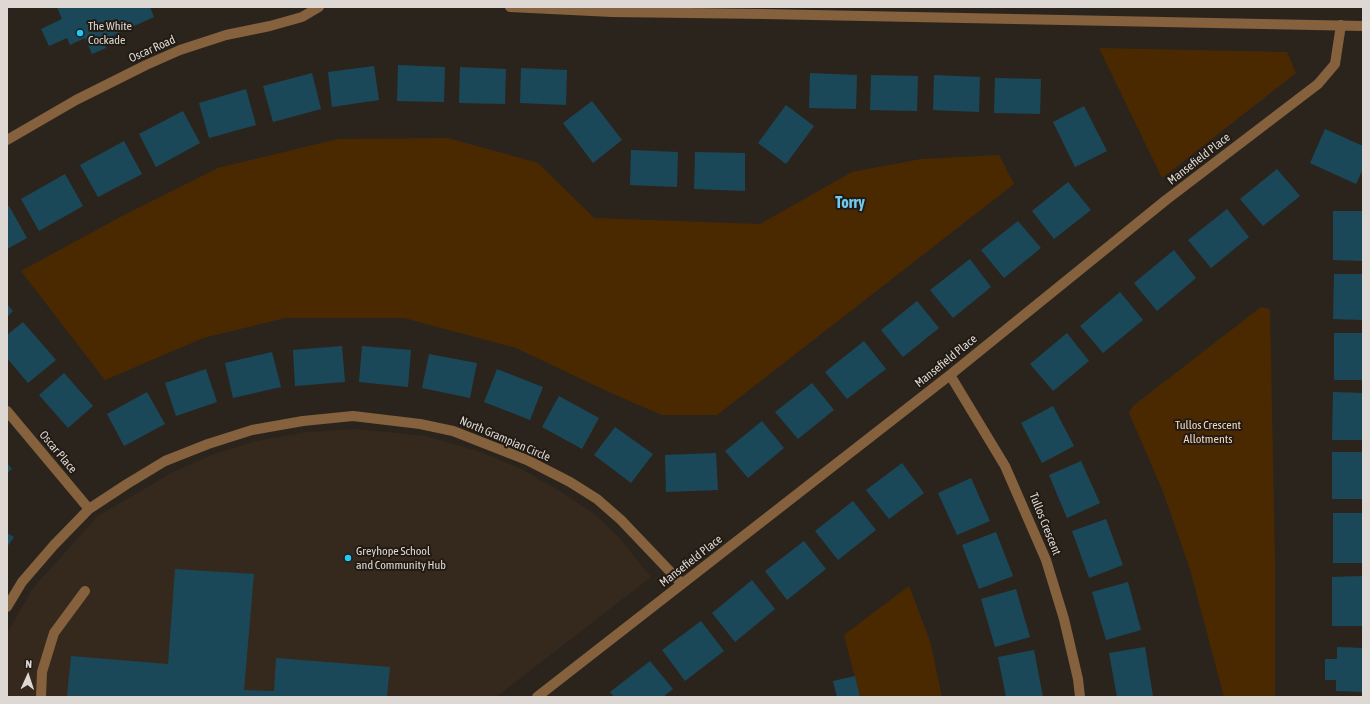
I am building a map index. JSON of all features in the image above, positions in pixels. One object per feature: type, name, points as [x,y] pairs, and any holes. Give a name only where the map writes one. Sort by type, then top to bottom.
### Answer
[{"type":"street","name":"Oscar Road","points":[[7,140],[76,100],[146,65],[180,50],[226,34],[270,26],[302,17],[319,7]]},
{"type":"street","points":[[510,7],[612,12],[1363,26]]},
{"type":"street","name":"Mansefield Place","points":[[536,697],[950,375],[1166,200],[1318,84],[1335,64],[1341,25]]},
{"type":"street","name":"Tullos Crescent","points":[[950,375],[1006,466],[1046,560],[1064,619],[1078,678],[1080,697]]},
{"type":"street","name":"Oscar Place","points":[[7,411],[89,509]]},
{"type":"street","name":"North Grampian Circle","points":[[7,607],[22,582],[54,545],[89,509],[126,484],[165,461],[208,444],[252,430],[303,421],[353,416],[387,419],[453,431],[527,460],[570,482],[597,499],[621,520],[682,584]]},
{"type":"street","points":[[41,697],[42,672],[54,633],[85,590]]},
{"type":"shaded area","name":"Greyhope School and Community Hub","points":[[357,429],[425,436],[481,452],[523,470],[558,490],[596,515],[621,540],[651,577],[496,697],[7,697],[7,633],[33,588],[98,516],[171,473],[214,454],[256,441],[307,432]]},
{"type":"green space","points":[[1099,48],[1287,52],[1296,73],[1162,178]]},
{"type":"green space","points":[[448,138],[538,163],[594,218],[760,224],[852,172],[921,159],[999,155],[1014,184],[717,415],[662,415],[609,392],[516,348],[404,318],[285,318],[203,338],[105,380],[21,271],[126,214],[218,168],[338,139]]},
{"type":"green space","name":"Tullos Crescent Allotments","points":[[1261,307],[1270,309],[1275,565],[1275,697],[1224,697],[1190,569],[1162,489],[1129,413],[1133,406]]},
{"type":"green space","points":[[909,586],[930,641],[942,697],[860,697],[844,635]]},
{"type":"building","name":"The White Cockade","points":[[57,7],[150,7],[154,17],[103,40],[106,48],[92,54],[85,38],[70,45],[67,38],[49,46],[41,29],[62,19]]},
{"type":"building","points":[[398,65],[445,67],[444,102],[397,101]]},
{"type":"building","points":[[374,66],[379,100],[332,107],[328,72]]},
{"type":"building","points":[[460,67],[506,69],[505,104],[459,103]]},
{"type":"building","points":[[521,68],[567,70],[566,105],[520,103]]},
{"type":"building","points":[[312,73],[321,109],[273,122],[263,86]]},
{"type":"building","points":[[810,73],[857,75],[856,109],[809,108]]},
{"type":"building","points":[[871,75],[918,76],[917,111],[870,110]]},
{"type":"building","points":[[934,75],[980,77],[979,112],[933,110]]},
{"type":"building","points":[[995,78],[1041,79],[1040,114],[994,113]]},
{"type":"building","points":[[246,89],[256,125],[209,138],[199,103]]},
{"type":"building","points":[[592,101],[622,140],[593,163],[563,123]]},
{"type":"building","points":[[786,105],[814,126],[786,164],[758,143]]},
{"type":"building","points":[[1084,106],[1107,151],[1075,167],[1053,122]]},
{"type":"building","points":[[183,111],[200,143],[156,167],[139,134]]},
{"type":"building","points":[[1325,129],[1363,146],[1363,169],[1356,184],[1310,163]]},
{"type":"building","points":[[124,141],[142,174],[98,197],[80,165]]},
{"type":"building","points":[[631,150],[678,152],[677,187],[630,185]]},
{"type":"building","points":[[695,152],[745,153],[745,191],[694,189]]},
{"type":"building","points":[[1277,169],[1300,196],[1263,226],[1240,199]]},
{"type":"building","points":[[65,174],[83,206],[39,231],[21,199]]},
{"type":"building","points":[[1068,182],[1091,210],[1054,239],[1032,211]]},
{"type":"building","points":[[9,206],[27,238],[7,249],[7,207]]},
{"type":"building","points":[[1227,209],[1249,237],[1211,268],[1188,240]]},
{"type":"building","points":[[1333,211],[1363,211],[1363,261],[1333,260]]},
{"type":"building","points":[[1018,221],[1041,248],[1004,278],[981,250]]},
{"type":"building","points":[[1174,250],[1196,278],[1157,311],[1134,283]]},
{"type":"building","points":[[970,259],[991,287],[953,318],[930,290]]},
{"type":"building","points":[[1334,274],[1363,274],[1363,320],[1333,319]]},
{"type":"building","points":[[1120,292],[1143,320],[1103,353],[1080,326]]},
{"type":"building","points":[[917,301],[939,328],[903,357],[881,330]]},
{"type":"building","points":[[7,304],[13,311],[7,317]]},
{"type":"building","points":[[23,322],[56,360],[28,383],[7,358],[7,335]]},
{"type":"building","points":[[1067,333],[1089,361],[1053,391],[1030,364]]},
{"type":"building","points":[[1334,333],[1363,333],[1363,380],[1334,380]]},
{"type":"building","points":[[864,341],[886,369],[847,399],[825,372]]},
{"type":"building","points":[[342,346],[345,382],[295,386],[293,350]]},
{"type":"building","points":[[362,346],[411,350],[408,387],[359,382]]},
{"type":"building","points":[[272,352],[281,387],[233,398],[225,363]]},
{"type":"building","points":[[429,354],[477,363],[470,398],[422,388]]},
{"type":"building","points":[[206,369],[217,402],[176,416],[165,383]]},
{"type":"building","points":[[497,369],[543,387],[530,420],[484,402]]},
{"type":"building","points":[[64,373],[93,406],[68,428],[39,395]]},
{"type":"building","points":[[812,383],[834,410],[798,439],[775,412]]},
{"type":"building","points":[[147,392],[165,424],[124,446],[107,414]]},
{"type":"building","points":[[1333,392],[1363,393],[1363,440],[1332,440]]},
{"type":"building","points":[[559,396],[599,418],[582,449],[542,427]]},
{"type":"building","points":[[1053,406],[1074,446],[1042,463],[1021,423]]},
{"type":"building","points":[[762,421],[784,448],[748,478],[725,451]]},
{"type":"building","points":[[615,427],[653,454],[631,483],[594,455]]},
{"type":"building","points":[[1332,452],[1363,452],[1363,499],[1332,499]]},
{"type":"building","points":[[716,453],[718,490],[666,492],[665,455]]},
{"type":"building","points":[[1081,461],[1100,503],[1067,518],[1049,475]]},
{"type":"building","points":[[7,463],[12,469],[7,473]]},
{"type":"building","points":[[902,463],[924,493],[889,519],[866,490]]},
{"type":"building","points":[[971,478],[990,521],[957,535],[938,493]]},
{"type":"building","points":[[853,501],[876,530],[838,560],[815,531]]},
{"type":"building","points":[[1333,513],[1363,513],[1363,563],[1333,563]]},
{"type":"building","points":[[1106,519],[1123,565],[1089,578],[1072,531]]},
{"type":"building","points":[[996,532],[1013,576],[979,589],[962,545]]},
{"type":"building","points":[[7,533],[14,537],[7,547]]},
{"type":"building","points":[[804,541],[826,569],[787,600],[765,571]]},
{"type":"building","points":[[175,569],[254,574],[244,690],[274,691],[276,658],[390,667],[387,697],[67,697],[71,656],[168,664]]},
{"type":"building","points":[[1363,576],[1363,626],[1332,626],[1332,577]]},
{"type":"building","points":[[752,580],[775,609],[735,642],[712,613]]},
{"type":"building","points":[[1128,582],[1141,630],[1106,640],[1092,592]]},
{"type":"building","points":[[1016,589],[1030,637],[995,647],[981,599]]},
{"type":"building","points":[[701,621],[724,651],[685,681],[662,650]]},
{"type":"building","points":[[1145,647],[1153,696],[1117,697],[1109,653]]},
{"type":"building","points":[[1337,647],[1363,648],[1363,692],[1336,691],[1336,680],[1325,680],[1325,659],[1337,659]]},
{"type":"building","points":[[1034,650],[1043,697],[1006,697],[998,657]]},
{"type":"building","points":[[650,661],[673,689],[663,697],[614,697],[610,692]]},
{"type":"building","points":[[855,676],[860,697],[837,697],[833,681]]},
{"type":"place","name":"The White Cockade","points":[[80,33]]},
{"type":"place","name":"Greyhope School and Community Hub","points":[[348,558]]},
{"type":"district","name":"Torry","points":[[850,203]]}]
